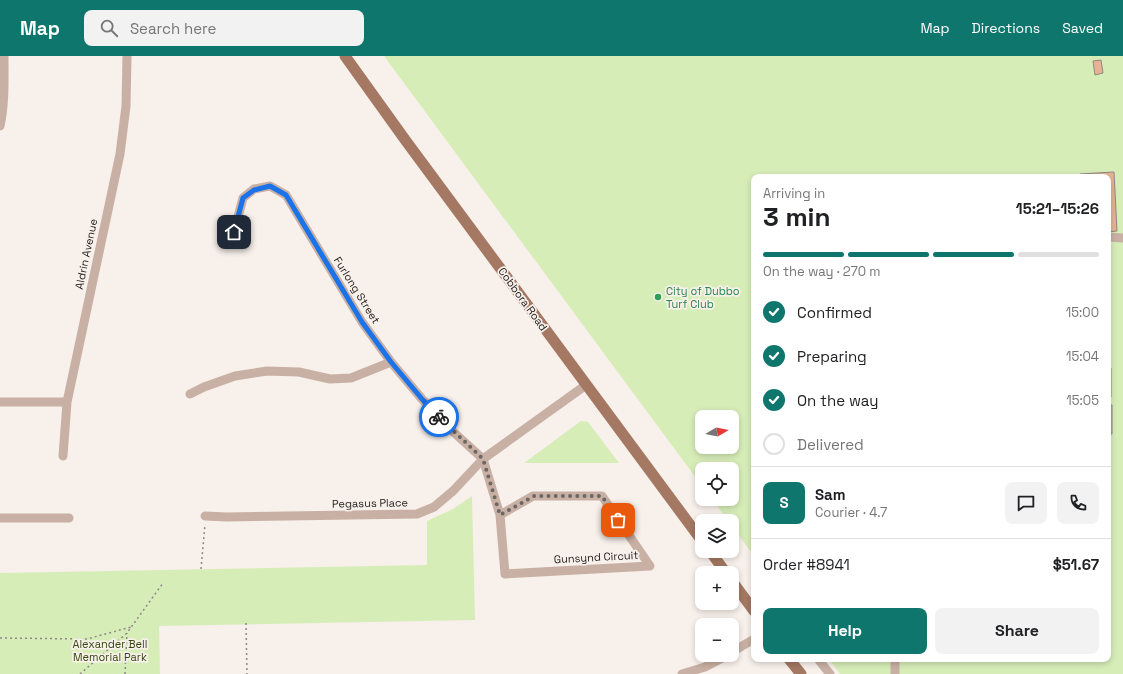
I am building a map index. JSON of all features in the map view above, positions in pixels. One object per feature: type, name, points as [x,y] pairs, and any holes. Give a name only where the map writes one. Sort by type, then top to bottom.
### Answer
[{"type":"main road","name":"Cobbora Road","points":[[345,56],[406,141],[695,532]]},
{"type":"main road","points":[[739,590],[751,606]]},
{"type":"main road","points":[[792,662],[801,674]]},
{"type":"street","points":[[0,126],[4,94],[4,56]]},
{"type":"street","name":"Aldrin Avenue","points":[[63,456],[66,402],[120,154],[126,106],[127,56]]},
{"type":"street","name":"Furlong Street","points":[[228,242],[234,232],[243,198],[254,190],[270,186],[286,195],[362,322],[391,362],[448,427],[483,459]]},
{"type":"street","points":[[1111,237],[1123,238]]},
{"type":"street","points":[[190,394],[204,387],[235,376],[266,371],[299,372],[330,378],[352,378],[391,362]]},
{"type":"street","name":"Pegasus Place","points":[[205,516],[227,517],[417,514],[434,507],[453,491],[483,459],[586,385]]},
{"type":"street","points":[[0,402],[66,402]]},
{"type":"street","name":"Gunsynd Circuit","points":[[483,459],[500,515],[505,574],[650,566],[602,496],[534,496],[500,515]]},
{"type":"street","points":[[0,518],[69,518]]},
{"type":"street","points":[[739,648],[751,641]]},
{"type":"street","points":[[682,674],[706,670],[718,662]]},
{"type":"street","points":[[820,662],[830,674]]},
{"type":"street","points":[[895,662],[895,674]]},
{"type":"path","points":[[201,569],[205,533],[205,516]]},
{"type":"path","points":[[80,674],[127,633],[163,583]]},
{"type":"path","points":[[246,624],[247,674]]},
{"type":"path","points":[[0,638],[87,639],[131,627]]},
{"type":"path","points":[[125,674],[127,633]]},
{"type":"green space","name":"City of Dubbo Turf Club","points":[[384,56],[1123,56],[1123,674],[840,674],[831,662],[1111,662],[1111,174],[751,174],[751,552],[739,536],[739,514],[723,514],[717,506],[739,506],[739,462],[695,462],[695,477]]},
{"type":"green space","points":[[581,421],[588,422],[619,463],[524,463]]},
{"type":"green space","name":"Alexander Bell Memorial Park","points":[[472,496],[475,620],[159,626],[160,674],[0,674],[0,573],[427,565],[427,521],[453,509]]},
{"type":"building","points":[[1101,60],[1103,73],[1095,75],[1093,61]]},
{"type":"building","points":[[1114,172],[1117,231],[1111,232],[1111,174],[1080,174]]},
{"type":"building","points":[[1111,405],[1112,405],[1111,434]]},
{"type":"way so far","points":[[439,417],[483,459],[500,515],[534,496],[602,496],[618,520]]},
{"type":"place","name":"City of Dubbo Turf Club","points":[[658,297]]},
{"type":"route","points":[[234,232],[243,198],[254,190],[270,186],[286,195],[362,322],[391,362],[439,417]]}]
